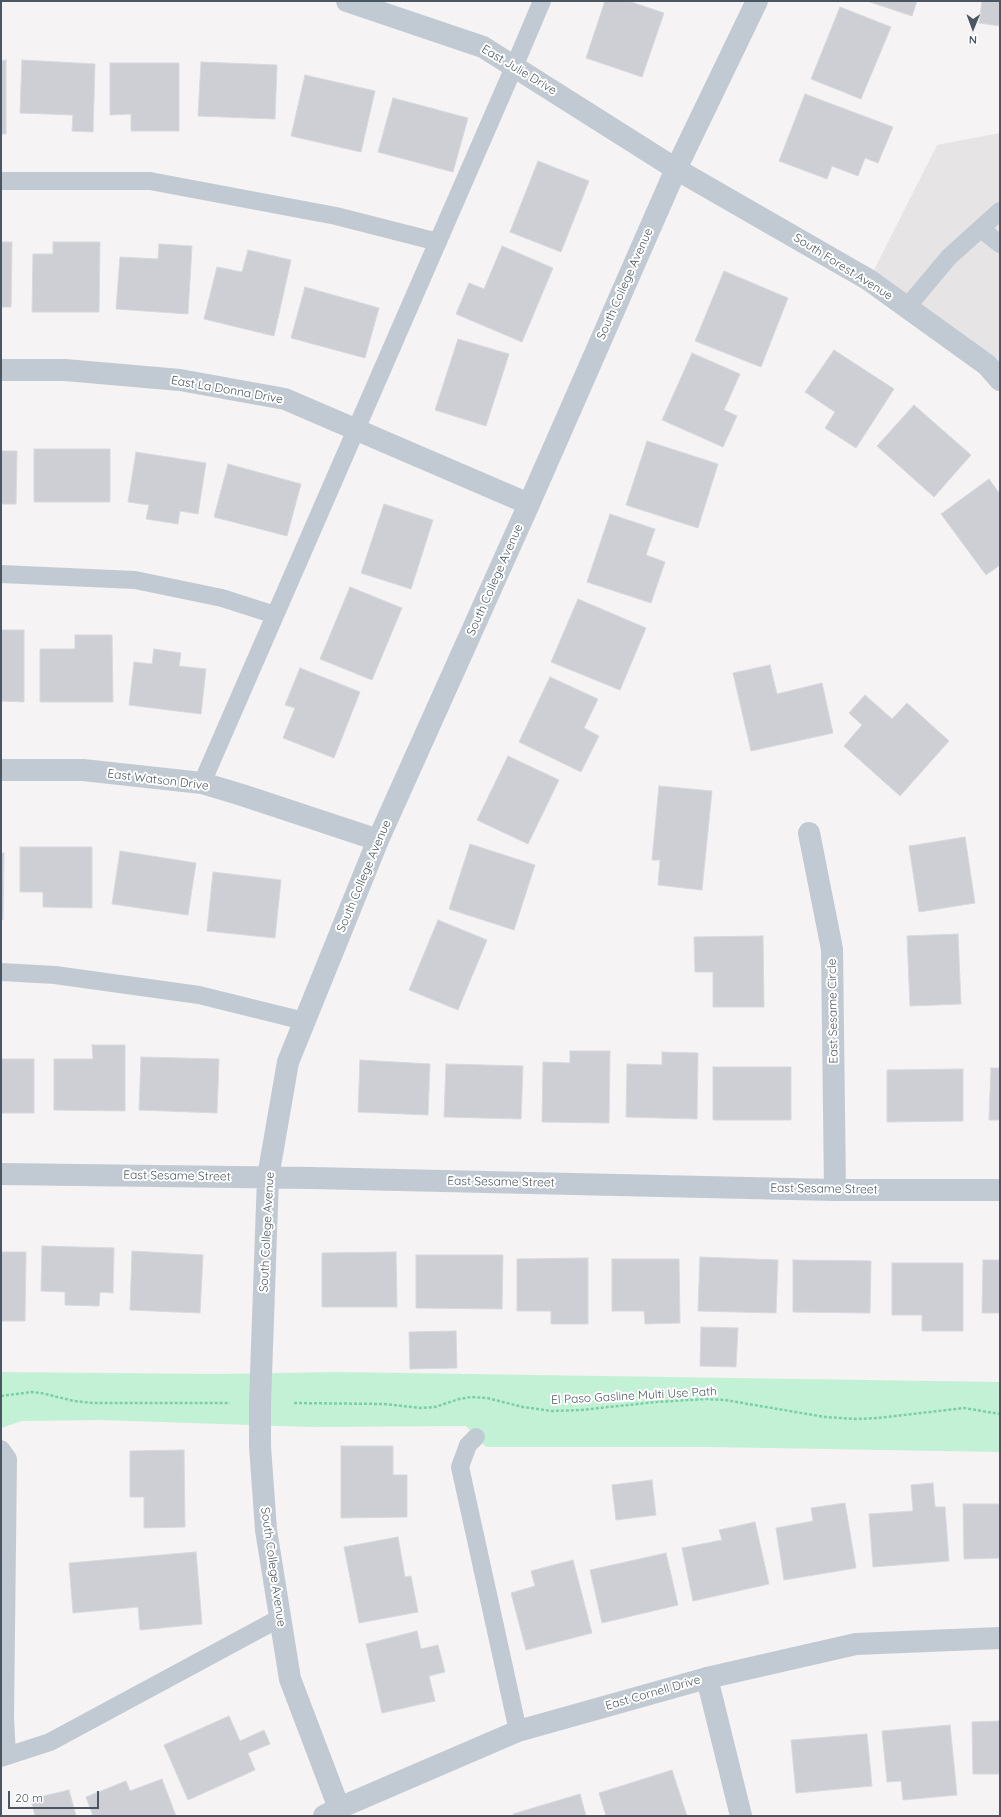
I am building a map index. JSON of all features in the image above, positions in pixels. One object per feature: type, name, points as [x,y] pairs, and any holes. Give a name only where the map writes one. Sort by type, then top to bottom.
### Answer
[{"type":"street","name":"East Julie Drive","points":[[347,1],[483,47],[676,169]]},
{"type":"street","name":"South College Avenue","points":[[332,1812],[290,1679],[266,1530],[260,1446],[268,1177],[288,1062],[378,840],[529,504],[676,169],[757,1]]},
{"type":"street","name":"South Forest Avenue","points":[[676,169],[869,280],[987,365],[1000,380]]},
{"type":"street","name":"East La Donna Drive","points":[[1,370],[65,370],[180,380],[285,399],[529,504]]},
{"type":"street","name":"East Watson Drive","points":[[1,770],[83,770],[202,783],[250,797],[378,840]]},
{"type":"street","name":"East Sesame Circle","points":[[809,833],[832,949],[835,1190]]},
{"type":"street","name":"East Sesame Street","points":[[1,1174],[268,1177],[835,1190],[1000,1190]]},
{"type":"street","name":"East Cornell Drive","points":[[332,1812],[518,1731],[707,1678],[856,1644],[1000,1638]]},
{"type":"street","points":[[707,1678],[741,1816]]},
{"type":"lane","points":[[202,783],[542,1]]},
{"type":"lane","points":[[1,181],[150,180],[336,216],[438,242]]},
{"type":"lane","points":[[907,307],[949,257],[1000,211]]},
{"type":"lane","points":[[981,229],[1000,244]]},
{"type":"lane","points":[[1,574],[135,580],[222,598],[275,615]]},
{"type":"lane","points":[[1,972],[55,975],[199,995],[304,1021]]},
{"type":"lane","points":[[476,1437],[468,1445],[460,1467],[518,1731]]},
{"type":"lane","points":[[1,1449],[8,1459],[4,1757],[50,1742],[280,1618]]},
{"type":"path","points":[[1,1396],[32,1392],[74,1401],[93,1403],[230,1403]]},
{"type":"path","name":"El Paso Gasline Multi Use Path","points":[[294,1403],[384,1404],[421,1408],[435,1407],[459,1399],[471,1397],[487,1398],[524,1407],[552,1411],[581,1410],[656,1402],[706,1399],[739,1402],[818,1416],[856,1419],[878,1418],[964,1408],[1000,1414]]},
{"type":"shaded area","points":[[1000,133],[1000,380],[869,280],[937,145]]},
{"type":"green space","points":[[1,1372],[216,1374],[336,1372],[1000,1382],[1000,1452],[711,1447],[486,1447],[466,1426],[311,1427],[101,1420],[22,1421],[1,1428]]},
{"type":"building","points":[[605,1],[628,1],[664,13],[642,77],[586,58]]},
{"type":"building","points":[[867,1],[917,1],[912,16]]},
{"type":"building","points":[[982,1],[1000,1],[1000,26],[979,23]]},
{"type":"building","points":[[840,7],[891,27],[861,99],[811,79]]},
{"type":"building","points":[[6,60],[6,134],[1,134],[1,61]]},
{"type":"building","points":[[22,60],[95,64],[93,132],[72,131],[73,115],[20,113]]},
{"type":"building","points":[[201,62],[277,65],[275,119],[198,116]]},
{"type":"building","points":[[110,63],[179,63],[179,131],[131,131],[131,114],[110,115]]},
{"type":"building","points":[[305,75],[375,91],[361,152],[291,136]]},
{"type":"building","points":[[805,94],[893,127],[878,163],[865,158],[858,176],[832,166],[827,179],[779,161]]},
{"type":"building","points":[[393,98],[468,118],[453,172],[378,152]]},
{"type":"building","points":[[538,161],[589,181],[561,252],[510,232]]},
{"type":"building","points":[[1,242],[12,242],[11,307],[1,307]]},
{"type":"building","points":[[53,242],[100,242],[99,312],[32,312],[33,254],[53,254]]},
{"type":"building","points":[[159,244],[192,246],[188,314],[116,309],[120,257],[158,259]]},
{"type":"building","points":[[502,246],[553,268],[522,342],[456,314],[469,283],[484,289]]},
{"type":"building","points":[[248,250],[291,260],[274,336],[204,319],[217,267],[242,272]]},
{"type":"building","points":[[724,271],[788,298],[761,367],[695,341]]},
{"type":"building","points":[[305,287],[379,308],[365,358],[291,338]]},
{"type":"building","points":[[458,339],[509,354],[486,426],[435,410]]},
{"type":"building","points":[[834,350],[894,389],[856,448],[825,428],[835,412],[805,392]]},
{"type":"building","points":[[692,353],[740,374],[724,410],[737,416],[723,447],[662,420]]},
{"type":"building","points":[[914,405],[971,455],[934,497],[877,446]]},
{"type":"building","points":[[647,441],[718,464],[698,528],[626,505]]},
{"type":"building","points":[[34,449],[110,449],[110,502],[34,502]]},
{"type":"building","points":[[1,451],[17,451],[16,504],[1,504]]},
{"type":"building","points":[[136,452],[206,463],[198,514],[180,511],[178,524],[146,519],[149,505],[128,502]]},
{"type":"building","points":[[228,464],[301,484],[287,536],[214,517]]},
{"type":"building","points":[[989,479],[1000,494],[1000,565],[986,575],[941,514]]},
{"type":"building","points":[[384,504],[433,520],[411,589],[361,573]]},
{"type":"building","points":[[610,514],[655,529],[646,555],[665,562],[651,603],[587,582]]},
{"type":"building","points":[[350,587],[402,608],[372,680],[320,659]]},
{"type":"building","points":[[578,599],[646,628],[620,690],[551,662]]},
{"type":"building","points":[[1,630],[24,630],[24,702],[1,701]]},
{"type":"building","points":[[75,635],[112,635],[113,702],[40,702],[40,649],[75,649]]},
{"type":"building","points":[[154,649],[181,653],[179,666],[206,669],[201,714],[129,705],[134,662],[152,664]]},
{"type":"building","points":[[770,665],[777,694],[822,683],[833,733],[751,751],[733,673]]},
{"type":"building","points":[[300,668],[360,692],[334,758],[283,738],[295,708],[285,705]]},
{"type":"building","points":[[550,677],[598,699],[584,728],[599,736],[581,772],[519,742]]},
{"type":"building","points":[[865,695],[892,719],[907,703],[949,741],[900,796],[844,746],[862,725],[849,713]]},
{"type":"building","points":[[508,756],[559,780],[528,844],[477,820]]},
{"type":"building","points":[[659,786],[712,791],[702,890],[658,885],[660,860],[652,860]]},
{"type":"building","points":[[965,837],[975,903],[919,912],[909,846]]},
{"type":"building","points":[[470,844],[535,865],[514,930],[449,909]]},
{"type":"building","points":[[20,847],[92,847],[92,908],[43,907],[43,892],[20,892]]},
{"type":"building","points":[[120,851],[196,863],[188,915],[112,904]]},
{"type":"building","points":[[1,853],[4,853],[3,920],[1,920]]},
{"type":"building","points":[[213,872],[281,880],[275,938],[207,931]]},
{"type":"building","points":[[438,920],[487,940],[458,1010],[409,990]]},
{"type":"building","points":[[958,934],[961,1004],[910,1006],[907,936]]},
{"type":"building","points":[[763,936],[764,1007],[713,1007],[713,972],[695,972],[694,937]]},
{"type":"building","points":[[92,1045],[125,1045],[125,1111],[54,1110],[54,1059],[93,1059]]},
{"type":"building","points":[[570,1051],[610,1051],[609,1123],[542,1122],[543,1062],[570,1063]]},
{"type":"building","points":[[662,1052],[698,1053],[697,1119],[626,1117],[627,1064],[662,1065]]},
{"type":"building","points":[[141,1057],[219,1059],[217,1113],[139,1110]]},
{"type":"building","points":[[1,1059],[34,1059],[34,1113],[1,1113]]},
{"type":"building","points":[[360,1060],[430,1064],[428,1115],[358,1112]]},
{"type":"building","points":[[446,1064],[523,1066],[521,1119],[444,1117]]},
{"type":"building","points":[[713,1067],[791,1067],[791,1120],[713,1120]]},
{"type":"building","points":[[991,1068],[1000,1068],[1000,1120],[989,1120]]},
{"type":"building","points":[[963,1069],[963,1121],[887,1122],[887,1070]]},
{"type":"building","points":[[42,1246],[114,1248],[113,1293],[100,1292],[99,1306],[65,1305],[65,1292],[41,1291]]},
{"type":"building","points":[[132,1251],[203,1255],[200,1313],[130,1310]]},
{"type":"building","points":[[1,1252],[26,1252],[25,1321],[1,1321]]},
{"type":"building","points":[[396,1252],[397,1307],[322,1307],[322,1253]]},
{"type":"building","points":[[416,1255],[503,1255],[502,1309],[416,1308]]},
{"type":"building","points":[[700,1257],[778,1260],[776,1313],[698,1311]]},
{"type":"building","points":[[588,1258],[588,1324],[551,1324],[551,1311],[517,1311],[517,1259]]},
{"type":"building","points":[[612,1259],[679,1259],[680,1323],[645,1324],[644,1311],[612,1311]]},
{"type":"building","points":[[793,1260],[871,1261],[870,1313],[793,1312]]},
{"type":"building","points":[[983,1260],[1000,1260],[1000,1313],[982,1313]]},
{"type":"building","points":[[892,1263],[963,1263],[963,1331],[922,1331],[922,1315],[892,1315]]},
{"type":"building","points":[[701,1327],[738,1328],[736,1367],[700,1366]]},
{"type":"building","points":[[456,1331],[457,1368],[410,1369],[409,1332]]},
{"type":"building","points":[[341,1446],[393,1446],[393,1475],[407,1475],[407,1517],[341,1518]]},
{"type":"building","points":[[184,1450],[185,1527],[144,1528],[144,1497],[130,1497],[130,1451]]},
{"type":"building","points":[[652,1480],[656,1515],[616,1520],[612,1485]]},
{"type":"building","points":[[933,1483],[935,1507],[945,1507],[949,1561],[873,1567],[869,1514],[913,1511],[911,1485]]},
{"type":"building","points":[[845,1503],[856,1568],[784,1580],[776,1528],[813,1521],[811,1508]]},
{"type":"building","points":[[963,1504],[1000,1504],[1000,1558],[964,1559]]},
{"type":"building","points":[[755,1522],[769,1584],[693,1601],[682,1548],[722,1540],[719,1530]]},
{"type":"building","points":[[398,1537],[405,1577],[411,1576],[418,1612],[359,1623],[344,1547]]},
{"type":"building","points":[[196,1552],[202,1624],[140,1630],[138,1607],[73,1613],[69,1563]]},
{"type":"building","points":[[666,1553],[678,1605],[602,1623],[590,1570]]},
{"type":"building","points":[[573,1560],[592,1633],[526,1650],[511,1593],[535,1586],[531,1571]]},
{"type":"building","points":[[417,1631],[421,1649],[438,1645],[445,1672],[429,1676],[435,1701],[382,1713],[366,1644]]},
{"type":"building","points":[[229,1716],[240,1741],[264,1730],[270,1744],[248,1753],[255,1770],[188,1800],[164,1745]]},
{"type":"building","points":[[1000,1721],[1000,1774],[973,1774],[972,1722]]},
{"type":"building","points":[[950,1725],[957,1795],[903,1800],[901,1781],[887,1782],[882,1731]]},
{"type":"building","points":[[867,1734],[872,1786],[796,1793],[791,1740]]},
{"type":"building","points":[[672,1770],[687,1816],[606,1816],[599,1793]]},
{"type":"building","points":[[162,1779],[176,1816],[93,1816],[86,1797],[126,1781],[130,1791]]},
{"type":"building","points":[[69,1790],[76,1816],[35,1816],[31,1799]]},
{"type":"building","points":[[580,1794],[586,1816],[514,1816],[513,1814]]}]
